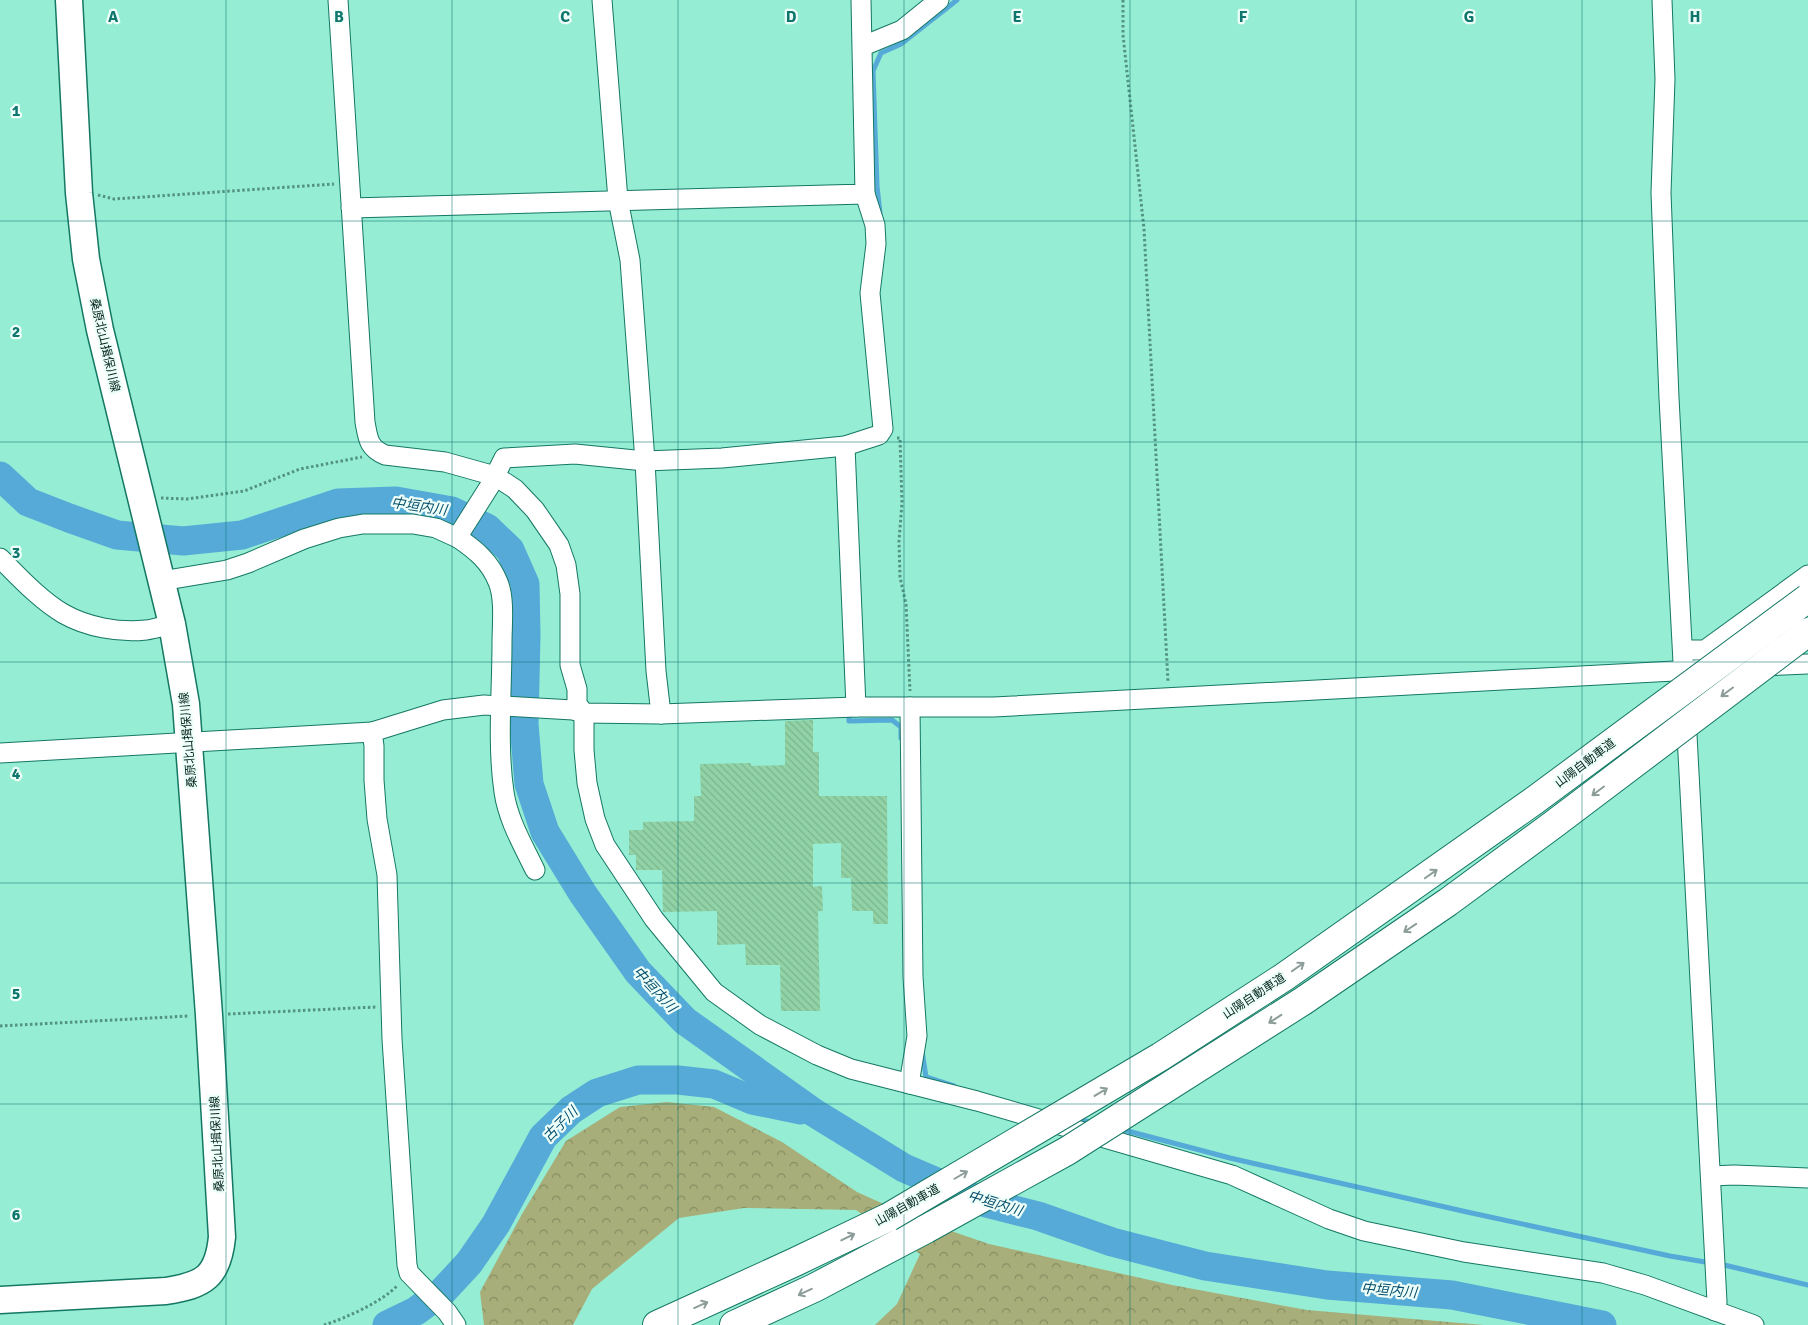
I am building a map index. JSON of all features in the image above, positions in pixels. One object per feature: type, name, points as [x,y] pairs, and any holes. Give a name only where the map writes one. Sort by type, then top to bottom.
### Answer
[{"type":"highway","name":"山陽自動車道","points":[[656,1325],[889,1217],[1160,1057],[1284,977],[1535,800],[1808,598]]},
{"type":"highway","points":[[734,1325],[814,1288],[926,1230],[1067,1151],[1303,1001],[1448,902],[1808,632]]},
{"type":"main road","name":"桑原北山揖保川線","points":[[0,1300],[166,1291],[187,1288],[203,1281],[215,1267],[220,1253],[222,1237],[209,1015],[186,704],[172,624],[100,330],[86,259],[79,193],[69,0]]},
{"type":"street","points":[[338,0],[365,422],[369,442],[376,451],[385,455],[445,462],[515,489],[535,510],[559,545],[566,565],[570,594],[570,666],[576,689],[587,783],[595,819],[605,845],[654,919],[714,992],[760,1026],[850,1070],[977,1101],[1232,1174],[1330,1219],[1364,1231],[1464,1252],[1603,1273],[1645,1285],[1754,1325]]},
{"type":"street","points":[[602,0],[618,200],[630,260],[645,461],[656,671],[661,714]]},
{"type":"street","points":[[459,536],[504,458],[575,454],[645,461],[722,458],[845,446],[879,435],[883,429],[882,412],[877,381],[870,293],[876,244],[875,224],[865,194],[861,0]]},
{"type":"street","points":[[863,46],[902,30],[940,0]]},
{"type":"street","points":[[1662,0],[1665,79],[1662,193],[1669,398],[1711,1176],[1717,1302],[1715,1311]]},
{"type":"street","points":[[351,208],[865,194]]},
{"type":"street","points":[[845,446],[856,707]]},
{"type":"street","points":[[160,576],[227,570],[304,539],[339,528],[363,524],[413,524],[436,528],[459,536],[476,550],[490,566],[499,584],[502,610],[504,706],[501,765],[508,810],[535,870]]},
{"type":"street","points":[[0,558],[28,586],[63,614],[84,623],[111,630],[145,630],[172,624]]},
{"type":"street","points":[[1683,650],[1705,650],[1808,575]]},
{"type":"street","points":[[1721,638],[1738,668]]},
{"type":"street","points":[[0,753],[372,732],[443,710],[484,705],[578,712],[661,714],[856,707],[994,707],[1808,664]]},
{"type":"street","points":[[909,1084],[917,1036],[913,977],[910,707]]},
{"type":"street","points":[[372,732],[377,818],[387,875],[391,1006],[407,1265],[412,1276],[452,1318]]},
{"type":"street","points":[[1711,1176],[1734,1174],[1808,1178]]},
{"type":"path","points":[[1123,0],[1123,35],[1144,229],[1169,697]]},
{"type":"path","points":[[79,193],[114,198],[349,183]]},
{"type":"path","points":[[879,435],[900,438],[902,503],[899,541],[900,577],[906,604],[910,707]]},
{"type":"path","points":[[142,501],[187,499],[244,491],[300,469],[368,456],[376,451]]},
{"type":"path","points":[[0,1026],[391,1006]]},
{"type":"path","points":[[324,1325],[366,1307],[412,1276]]},
{"type":"green space","points":[[667,1102],[714,1107],[782,1142],[857,1192],[919,1220],[989,1244],[1172,1285],[1307,1310],[1484,1325],[875,1325],[897,1304],[920,1254],[856,1210],[744,1208],[679,1218],[592,1289],[573,1325],[484,1325],[480,1292],[522,1214],[566,1141],[620,1107]]},
{"type":"building","points":[[813,720],[813,752],[819,752],[819,796],[887,796],[888,924],[873,924],[873,911],[852,911],[851,878],[841,878],[841,843],[813,844],[813,887],[822,886],[823,911],[818,911],[820,1011],[781,1011],[780,965],[746,965],[745,944],[717,945],[717,911],[663,912],[662,870],[636,870],[636,855],[629,855],[629,830],[643,830],[643,822],[694,821],[694,796],[701,796],[700,764],[751,763],[751,766],[785,765],[785,721]]},
{"type":"waterway","points":[[880,213],[877,186],[873,71],[881,53],[901,44],[957,0]]},
{"type":"waterway","name":"中垣内川","points":[[0,476],[28,502],[117,535],[183,541],[242,535],[338,503],[396,501],[452,511],[487,528],[510,550],[525,584],[524,724],[529,784],[545,832],[583,894],[638,972],[685,1021],[813,1112],[904,1168],[986,1203],[1038,1216],[1112,1242],[1205,1266],[1327,1285],[1452,1295],[1602,1325]]},
{"type":"waterway","points":[[849,710],[849,721],[892,720],[901,727],[901,738]]},
{"type":"waterway","points":[[922,1051],[926,1077],[954,1086]]},
{"type":"waterway","name":"古子川","points":[[387,1325],[416,1311],[442,1292],[469,1263],[496,1224],[543,1137],[571,1110],[597,1093],[638,1080],[678,1080],[714,1084],[752,1100],[801,1110]]},
{"type":"waterway","points":[[1076,1119],[1095,1123]]},
{"type":"waterway","points":[[1120,1129],[1230,1158],[1467,1212],[1670,1256],[1711,1263]]},
{"type":"waterway","points":[[1720,1264],[1808,1285]]}]
